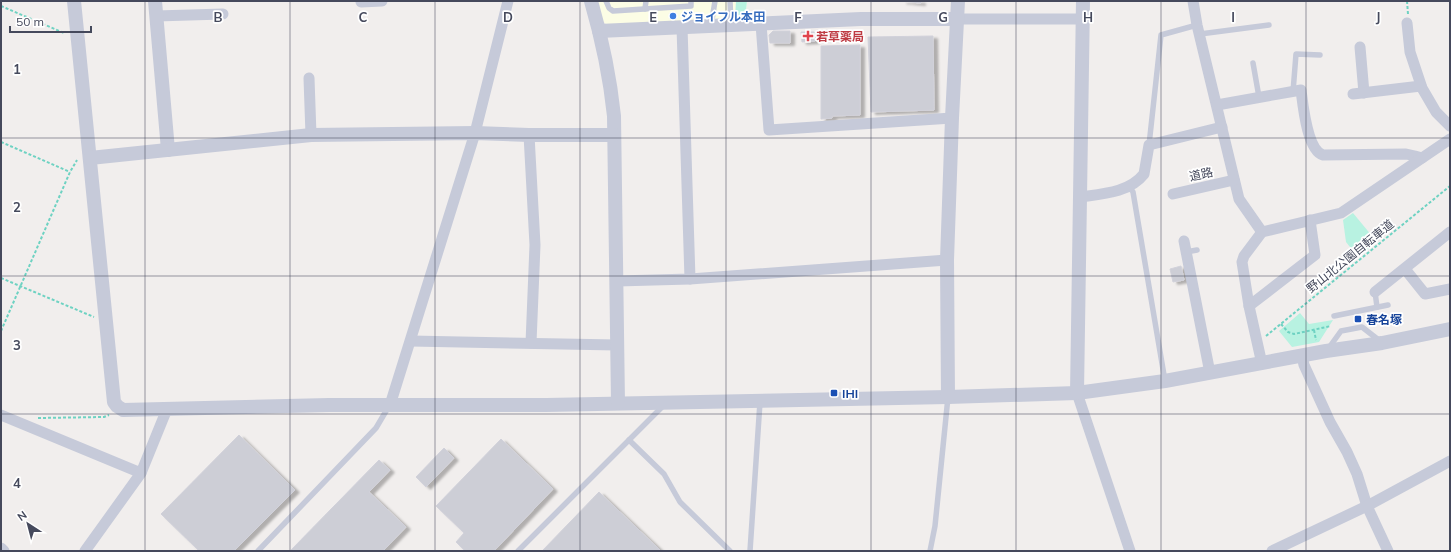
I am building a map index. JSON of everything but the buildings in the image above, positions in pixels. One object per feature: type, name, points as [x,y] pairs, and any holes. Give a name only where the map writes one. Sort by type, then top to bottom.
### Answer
[{"type":"street","points":[[74,1],[114,402],[123,410],[390,405],[666,403],[1077,393],[1165,381],[1302,356],[1322,348],[1382,343],[1450,329]]},
{"type":"street","points":[[155,1],[168,150]]},
{"type":"street","points":[[361,2],[382,1]]},
{"type":"street","points":[[390,405],[475,133],[508,1]]},
{"type":"street","points":[[591,1],[600,31],[611,90],[614,135],[618,403]]},
{"type":"street","points":[[948,397],[947,260],[958,1]]},
{"type":"street","points":[[1083,1],[1077,393],[1130,551]]},
{"type":"street","points":[[1193,1],[1198,30],[1239,199],[1262,232]]},
{"type":"street","points":[[156,16],[224,14]]},
{"type":"street","points":[[600,31],[861,19],[1083,19]]},
{"type":"street","points":[[1407,23],[1410,52],[1421,86],[1436,112],[1450,126]]},
{"type":"street","points":[[761,24],[769,130],[952,118]]},
{"type":"street","points":[[682,27],[690,279]]},
{"type":"street","points":[[1360,47],[1358,93],[1421,86]]},
{"type":"street","points":[[309,78],[310,134]]},
{"type":"street","points":[[1217,106],[1301,90],[1305,123],[1315,150],[1318,154],[1406,154],[1422,158]]},
{"type":"street","points":[[1080,196],[1119,191],[1141,178],[1144,174],[1149,145],[1222,127]]},
{"type":"street","points":[[90,158],[310,134],[475,133],[529,135],[614,135]]},
{"type":"street","points":[[529,135],[535,245],[531,343]]},
{"type":"street","points":[[1262,364],[1249,306],[1242,262],[1244,256],[1262,232],[1341,213],[1450,139]]},
{"type":"street","name":"道路","points":[[1173,194],[1234,180]]},
{"type":"street","points":[[1249,306],[1315,255],[1310,220]]},
{"type":"street","points":[[1375,292],[1450,232]]},
{"type":"street","points":[[1189,247],[1210,373]]},
{"type":"street","points":[[617,281],[690,279],[947,260]]},
{"type":"street","points":[[1405,268],[1425,294],[1450,289]]},
{"type":"street","points":[[411,340],[617,345]]},
{"type":"street","points":[[1302,356],[1304,365],[1330,422],[1358,474],[1367,506],[1388,551]]},
{"type":"street","points":[[85,551],[141,473],[167,409]]},
{"type":"street","points":[[1,415],[141,473]]},
{"type":"street","points":[[1272,551],[1367,506],[1450,461]]},
{"type":"street","points":[[1,548],[4,551]]},
{"type":"lane","points":[[606,1],[608,8],[613,11],[691,6],[691,1]]},
{"type":"lane","points":[[645,9],[646,1]]},
{"type":"lane","points":[[711,26],[715,1]]},
{"type":"lane","points":[[730,1],[732,25]]},
{"type":"lane","points":[[1149,145],[1161,35],[1198,30],[1269,25]]},
{"type":"lane","points":[[1293,92],[1296,54],[1320,55]]},
{"type":"lane","points":[[1253,63],[1259,98]]},
{"type":"lane","points":[[1129,186],[1133,192],[1165,381]]},
{"type":"lane","points":[[1375,292],[1377,307]]},
{"type":"lane","points":[[1334,316],[1388,305]]},
{"type":"lane","points":[[1322,348],[1341,331],[1362,327],[1382,343]]},
{"type":"lane","points":[[930,551],[935,526],[948,397]]},
{"type":"lane","points":[[750,551],[760,400]]},
{"type":"lane","points":[[518,551],[666,403]]},
{"type":"lane","points":[[258,551],[376,428],[390,405]]},
{"type":"lane","points":[[629,440],[664,474],[680,502],[730,551]]},
{"type":"path","points":[[1,6],[78,39]]},
{"type":"path","points":[[1,142],[70,172]]},
{"type":"path","points":[[1,330],[70,172],[78,159],[90,158]]},
{"type":"path","name":"野山北公園自転車道","points":[[1262,339],[1450,186]]},
{"type":"path","points":[[1,278],[106,322]]},
{"type":"path","points":[[1281,324],[1288,332],[1294,334],[1331,326]]},
{"type":"path","points":[[1314,330],[1322,348]]},
{"type":"path","points":[[35,418],[104,417],[123,410]]},
{"type":"shaded area","name":"ジョイフル本田","points":[[596,1],[747,1],[745,19],[609,26],[602,21]]},
{"type":"green space","points":[[736,1],[747,1],[745,19],[735,17]]},
{"type":"green space","points":[[1353,213],[1377,242],[1358,257],[1346,242],[1343,220]]},
{"type":"green space","points":[[1300,313],[1309,324],[1333,320],[1319,342],[1292,347],[1279,331]]},
{"type":"place","name":"ジョイフル本田","points":[[673,16]]},
{"type":"place","name":"若草薬局","points":[[808,36]]},
{"type":"place","name":"春名塚","points":[[1358,319]]},
{"type":"place","name":"IHI","points":[[834,393]]}]
